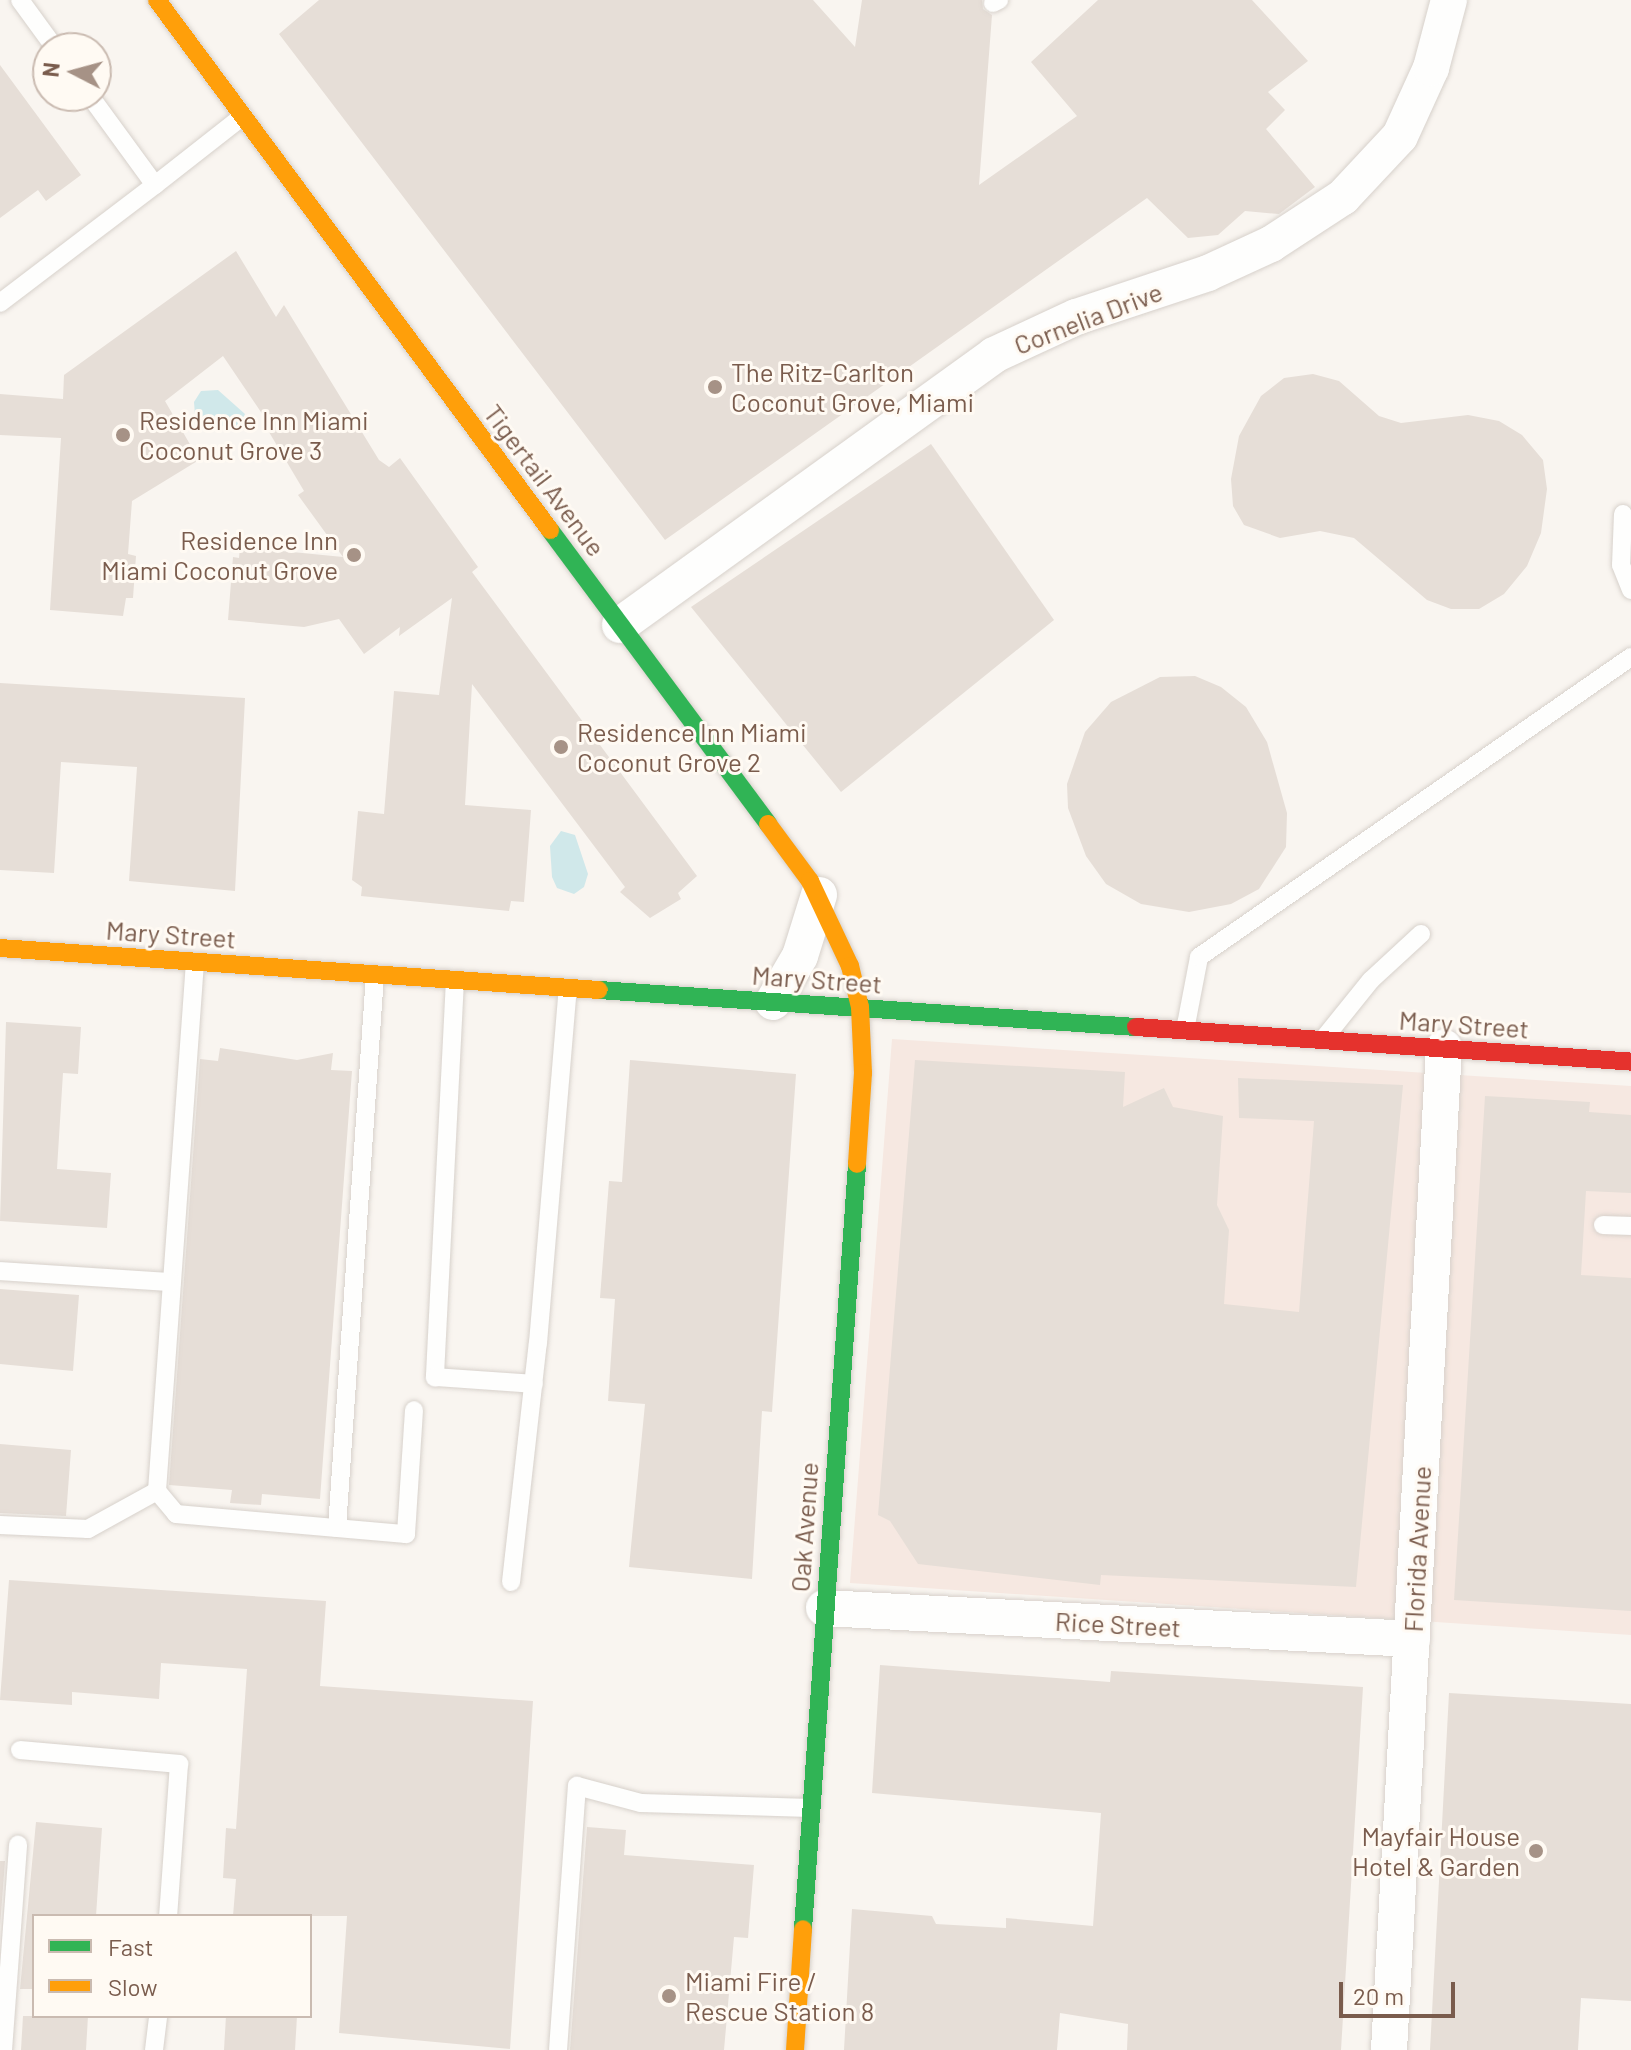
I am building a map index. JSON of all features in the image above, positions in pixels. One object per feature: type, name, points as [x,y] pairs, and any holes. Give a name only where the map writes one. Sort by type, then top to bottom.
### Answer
[{"type":"street","name":"Cornelia Drive","points":[[620,625],[994,355],[1076,317],[1208,273],[1271,244],[1343,197],[1400,136],[1431,68],[1449,0]]},
{"type":"street","name":"Tigertail Avenue","points":[[167,3],[243,116],[819,895],[850,966],[860,1007]]},
{"type":"street","points":[[773,1002],[804,948],[819,895]]},
{"type":"street","name":"Mary Street","points":[[0,948],[1631,1062]]},
{"type":"street","name":"Oak Avenue","points":[[795,2050],[863,1073],[860,1007]]},
{"type":"street","name":"Florida Avenue","points":[[1389,2050],[1444,1048]]},
{"type":"street","name":"Rice Street","points":[[824,1608],[1412,1639]]},
{"type":"lane","points":[[20,0],[43,32]]},
{"type":"lane","points":[[102,112],[155,185]]},
{"type":"lane","points":[[0,303],[243,116]]},
{"type":"lane","points":[[1623,514],[1621,565],[1631,590]]},
{"type":"lane","points":[[1185,1030],[1199,957],[1631,657]]},
{"type":"lane","points":[[1323,1040],[1371,980],[1421,934]]},
{"type":"lane","points":[[195,962],[157,1491],[176,1514],[406,1534],[414,1410]]},
{"type":"lane","points":[[337,1528],[375,975]]},
{"type":"lane","points":[[455,980],[435,1377],[534,1384]]},
{"type":"lane","points":[[511,1582],[534,1384],[568,988]]},
{"type":"lane","points":[[1603,1225],[1631,1226]]},
{"type":"lane","points":[[0,1271],[172,1282]]},
{"type":"lane","points":[[0,1525],[88,1529],[108,1523],[157,1491]]},
{"type":"lane","points":[[20,1750],[179,1764],[168,1914]]},
{"type":"lane","points":[[558,2050],[577,1786],[641,1803],[811,1808]]},
{"type":"lane","points":[[3,2050],[18,1845]]},
{"type":"lane","points":[[154,2050],[158,2018]]},
{"type":"shaded area","points":[[892,1039],[1631,1086],[1631,1635],[850,1583]]},
{"type":"water","points":[[218,390],[245,414],[237,432],[195,415],[194,402],[201,391]]},
{"type":"water","points":[[561,831],[575,835],[588,874],[584,887],[574,894],[557,888],[552,877],[550,846]]},
{"type":"building","name":"The Ritz-Carlton Coconut Grove, Miami","points":[[319,0],[813,0],[855,47],[862,0],[982,0],[983,9],[992,15],[979,185],[1077,116],[1031,62],[1098,0],[1252,0],[1308,61],[1268,92],[1285,110],[1266,129],[1315,187],[1279,214],[1245,211],[1218,235],[1188,238],[1147,198],[665,540],[279,34]]},
{"type":"building","points":[[0,65],[81,175],[46,201],[38,190],[0,218]]},
{"type":"building","points":[[236,251],[276,317],[284,305],[379,460],[389,467],[400,458],[478,567],[472,572],[697,876],[678,893],[681,899],[650,918],[620,892],[625,887],[472,684],[465,805],[531,810],[524,902],[511,901],[509,911],[361,896],[362,887],[352,880],[358,811],[384,814],[394,691],[439,695],[452,598],[399,636],[400,627],[364,654],[339,619],[304,627],[228,620],[233,557],[239,558],[240,547],[343,557],[298,495],[304,491],[266,427],[269,424],[223,356],[165,401],[199,460],[132,501],[128,554],[136,556],[133,598],[126,598],[123,616],[50,610],[61,438],[0,435],[0,394],[63,399],[64,375]]},
{"type":"building","points":[[1313,374],[1339,381],[1379,416],[1401,423],[1468,415],[1499,421],[1522,435],[1543,460],[1547,489],[1541,533],[1527,566],[1504,594],[1479,609],[1451,609],[1427,600],[1354,538],[1320,531],[1280,538],[1244,525],[1233,506],[1231,479],[1239,436],[1261,396],[1284,378]]},
{"type":"building","points":[[931,444],[1054,620],[841,792],[691,607]]},
{"type":"building","points":[[1195,676],[1221,687],[1246,707],[1267,742],[1287,813],[1286,847],[1259,889],[1231,904],[1189,912],[1141,904],[1106,884],[1086,856],[1068,808],[1067,784],[1085,732],[1111,702],[1160,677]]},
{"type":"building","points":[[0,683],[245,698],[235,891],[129,881],[137,767],[61,762],[54,873],[0,870]]},
{"type":"building","points":[[6,1022],[81,1027],[78,1074],[63,1073],[57,1169],[111,1173],[107,1228],[0,1221]]},
{"type":"building","points":[[220,1048],[297,1060],[333,1053],[331,1070],[352,1071],[320,1499],[262,1494],[261,1505],[230,1503],[232,1490],[169,1485],[200,1059],[218,1061]]},
{"type":"building","points":[[630,1060],[796,1074],[772,1412],[762,1411],[752,1579],[629,1567],[645,1404],[608,1401],[615,1299],[600,1298],[609,1181],[622,1182]]},
{"type":"building","points":[[915,1060],[1125,1072],[1123,1107],[1164,1088],[1173,1107],[1223,1116],[1217,1205],[1229,1230],[1224,1304],[1299,1312],[1314,1121],[1239,1118],[1238,1078],[1403,1085],[1356,1587],[1101,1575],[1100,1585],[918,1564],[890,1521],[878,1515]]},
{"type":"building","points":[[1485,1096],[1590,1102],[1589,1112],[1631,1115],[1631,1193],[1586,1191],[1581,1275],[1631,1278],[1631,1611],[1454,1600]]},
{"type":"building","points":[[0,1289],[79,1295],[73,1371],[0,1364]]},
{"type":"building","points":[[0,1444],[71,1450],[66,1516],[0,1513]]},
{"type":"building","points":[[9,1580],[326,1601],[320,1686],[533,1701],[510,2049],[339,2033],[347,1916],[233,1914],[236,1879],[223,1878],[226,1828],[236,1829],[247,1669],[161,1663],[159,1699],[72,1692],[72,1705],[0,1700]]},
{"type":"building","points":[[880,1665],[1110,1682],[1111,1671],[1363,1687],[1341,2050],[1127,2050],[1128,2024],[1060,2013],[1057,2050],[844,2050],[852,1909],[932,1916],[936,1924],[1006,1928],[1006,1918],[1093,1926],[1101,1813],[872,1793]]},
{"type":"building","name":"Mayfair House Hotel & Garden","points":[[1449,1693],[1631,1704],[1631,2001],[1581,1998],[1578,2050],[1430,2050]]},
{"type":"building","points":[[36,1822],[102,1828],[96,1914],[32,1914],[32,1989],[20,1989]]},
{"type":"building","points":[[587,1827],[626,1830],[624,1855],[754,1865],[748,1938],[734,1937],[724,2050],[570,2050]]},
{"type":"building","points":[[0,1861],[5,1861],[0,1927]]},
{"type":"building","points":[[23,2016],[88,2018],[86,2050],[21,2050]]},
{"type":"building","points":[[226,2018],[297,2018],[295,2050],[224,2050]]},
{"type":"traffic: fast","points":[[550,530],[768,824]]},
{"type":"traffic: fast","points":[[599,990],[1136,1027]]},
{"type":"traffic: fast","points":[[803,1929],[857,1164]]},
{"type":"traffic: slow","points":[[157,0],[550,530]]},
{"type":"traffic: slow","points":[[768,824],[810,881],[850,966],[860,1007],[863,1073],[857,1164]]},
{"type":"traffic: slow","points":[[0,948],[599,990]]},
{"type":"traffic: slow","points":[[795,2050],[803,1929]]},
{"type":"traffic: jam","points":[[1136,1027],[1631,1062]]},
{"type":"place","name":"The Ritz-Carlton Coconut Grove, Miami","points":[[715,387]]},
{"type":"place","name":"Residence Inn Miami Coconut Grove 3","points":[[123,435]]},
{"type":"place","name":"Residence Inn Miami Coconut Grove","points":[[354,555]]},
{"type":"place","name":"Residence Inn Miami Coconut Grove 2","points":[[561,747]]},
{"type":"place","name":"Mayfair House Hotel & Garden","points":[[1536,1851]]},
{"type":"place","name":"Miami Fire / Rescue Station 8","points":[[669,1996]]}]
